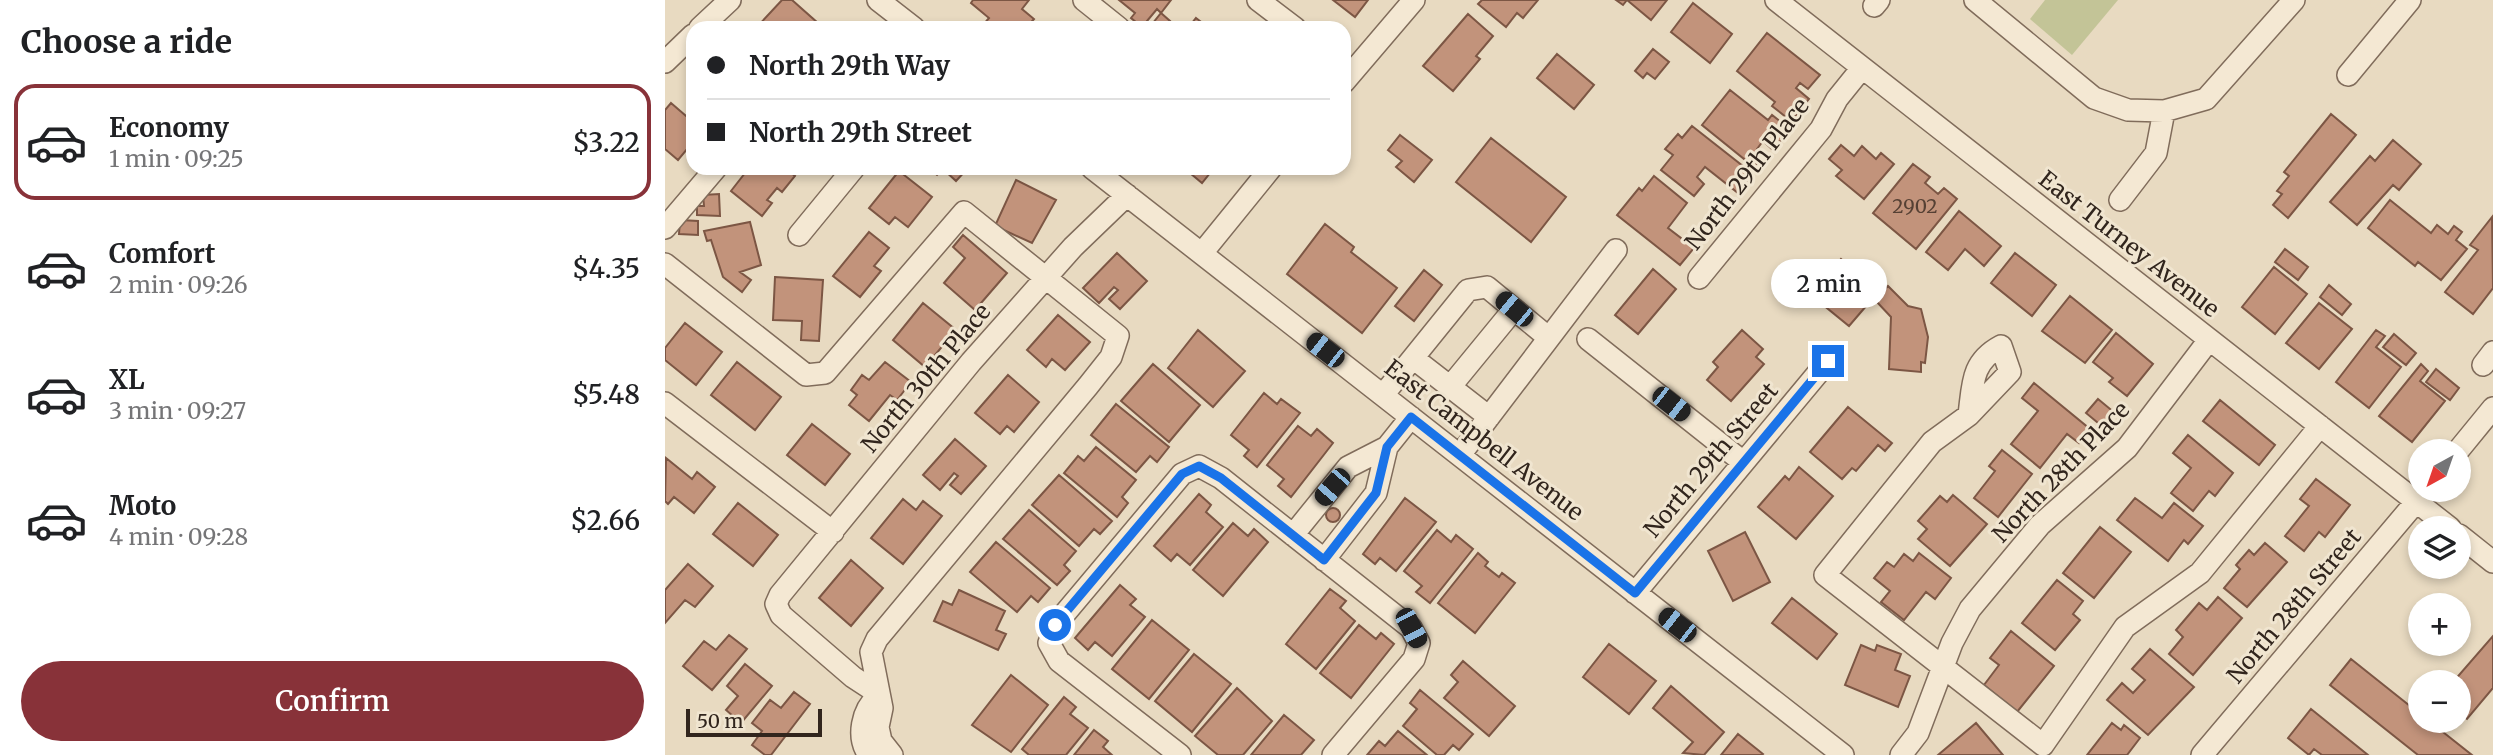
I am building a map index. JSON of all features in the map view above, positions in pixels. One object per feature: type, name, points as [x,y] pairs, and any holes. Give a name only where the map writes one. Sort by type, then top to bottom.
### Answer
[{"type":"street","points":[[716,21],[730,0]]},
{"type":"street","points":[[878,0],[905,21]]},
{"type":"street","points":[[1084,0],[1110,21]]},
{"type":"street","points":[[1258,0],[1286,21]]},
{"type":"street","points":[[1351,69],[1414,0]]},
{"type":"street","name":"East Turney Avenue","points":[[1776,0],[2319,426],[2408,487]]},
{"type":"street","points":[[1975,0],[2094,98],[2128,110],[2164,111],[2206,99],[2294,0]]},
{"type":"street","points":[[2348,75],[2410,0]]},
{"type":"street","points":[[665,62],[686,42]]},
{"type":"street","name":"North 29th Place","points":[[1699,278],[1821,129],[1837,100],[1861,68]]},
{"type":"street","points":[[2120,200],[2155,153],[2164,111]]},
{"type":"street","points":[[665,228],[710,175]]},
{"type":"street","points":[[799,235],[848,175]]},
{"type":"street","name":"East Campbell Avenue","points":[[1101,175],[1843,755]]},
{"type":"street","points":[[1202,253],[1265,175]]},
{"type":"street","name":"North 30th Place","points":[[879,694],[853,677],[781,615],[776,604],[780,595],[971,362],[1046,277],[1127,195]]},
{"type":"street","points":[[665,264],[806,375],[825,373],[964,212],[1117,333],[1117,346],[1088,386],[877,639],[871,652],[882,708],[878,727],[881,741],[892,755]]},
{"type":"street","points":[[1460,455],[1616,250]]},
{"type":"street","points":[[1383,395],[1468,290],[1487,287],[1549,338]]},
{"type":"street","points":[[1450,387],[1514,309]]},
{"type":"street","points":[[1588,339],[1743,461]]},
{"type":"street","name":"North 28th Place","points":[[1901,755],[1918,733],[1945,669],[1952,643],[1979,599],[2039,525],[2127,448],[2209,340]]},
{"type":"street","points":[[1413,358],[1489,417]]},
{"type":"street","name":"North 29th Street","points":[[1635,593],[1828,361]]},
{"type":"street","points":[[665,403],[833,532]]},
{"type":"street","points":[[2468,439],[2493,408]]},
{"type":"street","points":[[1969,415],[1932,442],[1825,575],[2043,746],[2125,627],[2200,573],[2319,426]]},
{"type":"street","points":[[1293,535],[1348,467],[1387,447],[1411,417]]},
{"type":"street","points":[[1324,560],[1376,493],[1387,447]]},
{"type":"street","points":[[1179,755],[1059,662],[1049,643],[1055,625],[1182,474],[1199,466],[1221,478],[1411,628],[1419,643],[1415,659],[1332,755]]},
{"type":"street","points":[[1332,487],[1363,510]]},
{"type":"street","name":"North 28th Street","points":[[2202,755],[2416,502]]},
{"type":"street","name":"East Turney Avenue","points":[[2426,502],[2439,516]]},
{"type":"street","points":[[2471,545],[2493,562]]},
{"type":"street","points":[[869,755],[860,732],[870,703],[879,694]]},
{"type":"green space","points":[[2045,0],[2118,0],[2072,55],[2030,19]]},
{"type":"building","points":[[782,0],[792,0],[816,21],[762,21]]},
{"type":"building","points":[[973,0],[1029,0],[1022,9],[1034,19],[986,21],[989,18],[971,3]]},
{"type":"building","points":[[1119,0],[1171,0],[1161,13],[1157,9],[1147,21],[1135,21],[1131,18],[1135,13]]},
{"type":"building","points":[[1333,0],[1368,0],[1355,17]]},
{"type":"building","points":[[1482,0],[1538,0],[1523,18],[1517,13],[1506,27],[1478,4]]},
{"type":"building","points":[[1627,0],[1667,0],[1651,20]]},
{"type":"building","points":[[1693,3],[1732,34],[1710,63],[1671,32]]},
{"type":"building","points":[[1161,13],[1170,21],[1155,21]]},
{"type":"building","points":[[1468,14],[1493,36],[1476,56],[1480,59],[1453,91],[1423,66]]},
{"type":"building","points":[[1767,33],[1820,75],[1808,89],[1800,83],[1796,88],[1809,99],[1791,121],[1772,106],[1775,102],[1737,71]]},
{"type":"building","points":[[1653,49],[1669,62],[1655,79],[1647,73],[1643,78],[1635,71]]},
{"type":"building","points":[[1557,54],[1594,85],[1574,109],[1537,78]]},
{"type":"building","points":[[1730,90],[1768,120],[1772,115],[1790,129],[1773,150],[1763,141],[1757,149],[1764,155],[1754,167],[1702,125]]},
{"type":"building","points":[[671,103],[686,116],[686,150],[678,160],[665,149],[665,110]]},
{"type":"building","points":[[2331,114],[2356,135],[2288,218],[2273,205],[2282,194],[2277,191],[2289,176],[2284,172]]},
{"type":"building","points":[[1692,126],[1753,174],[1738,193],[1705,167],[1697,177],[1704,184],[1694,196],[1661,170],[1673,155],[1665,149],[1678,134],[1682,138]]},
{"type":"building","points":[[1400,135],[1432,160],[1414,182],[1396,167],[1402,161],[1388,150]]},
{"type":"building","points":[[1491,138],[1566,197],[1531,242],[1456,182]]},
{"type":"building","points":[[2393,140],[2421,164],[2399,190],[2393,185],[2357,225],[2330,202],[2370,156],[2375,161]]},
{"type":"building","points":[[1841,145],[1854,156],[1862,146],[1876,159],[1881,153],[1894,164],[1864,199],[1836,176],[1842,170],[1829,159]]},
{"type":"building","points":[[1913,164],[1930,177],[1925,183],[1938,194],[1944,188],[1957,199],[1916,249],[1873,213]]},
{"type":"building","points":[[744,175],[795,176],[782,192],[777,188],[767,200],[772,203],[762,216],[731,191]]},
{"type":"building","points":[[896,175],[904,175],[932,197],[908,227],[895,217],[889,224],[869,208]]},
{"type":"building","points":[[950,175],[962,175],[956,181]]},
{"type":"building","points":[[1192,175],[1208,175],[1202,183]]},
{"type":"building","points":[[1654,176],[1687,203],[1668,228],[1694,248],[1680,265],[1617,215],[1639,188],[1642,191]]},
{"type":"building","points":[[1016,180],[1056,200],[1032,243],[995,226]]},
{"type":"building","points":[[719,194],[720,216],[697,215],[697,206],[704,206],[703,195]]},
{"type":"building","points":[[2390,200],[2431,233],[2437,225],[2448,234],[2454,226],[2462,232],[2456,240],[2467,249],[2441,280],[2418,262],[2415,266],[2368,228]]},
{"type":"building","points":[[1959,211],[2001,246],[1984,266],[1965,249],[1948,270],[1926,252]]},
{"type":"building","points":[[2492,217],[2493,288],[2473,314],[2445,292],[2478,250],[2470,245]]},
{"type":"building","points":[[680,220],[698,221],[698,235],[679,234]]},
{"type":"building","points":[[750,222],[761,265],[740,272],[751,280],[742,292],[723,277],[711,240],[707,241],[704,231]]},
{"type":"building","points":[[1325,224],[1354,247],[1351,252],[1397,288],[1362,333],[1287,274]]},
{"type":"building","points":[[869,232],[889,248],[874,266],[881,271],[860,297],[833,276]]},
{"type":"building","points":[[963,235],[1007,273],[975,310],[944,283],[965,258],[953,247]]},
{"type":"building","points":[[2285,249],[2308,267],[2298,280],[2275,262]]},
{"type":"building","points":[[1117,253],[1147,281],[1120,309],[1109,299],[1118,290],[1114,287],[1099,303],[1083,288]]},
{"type":"building","points":[[2015,253],[2056,285],[2032,316],[1991,283]]},
{"type":"building","points":[[1841,259],[1879,291],[1849,326],[1811,295]]},
{"type":"building","points":[[2274,267],[2307,294],[2275,334],[2242,307]]},
{"type":"building","points":[[1653,269],[1676,289],[1638,334],[1615,315]]},
{"type":"building","points":[[1424,270],[1442,285],[1414,321],[1395,306]]},
{"type":"building","points":[[775,277],[823,280],[819,341],[801,340],[802,321],[773,320]]},
{"type":"building","points":[[2329,285],[2351,304],[2342,315],[2320,297]]},
{"type":"building","points":[[1888,286],[1908,306],[1921,309],[1928,337],[1925,363],[1921,362],[1921,372],[1889,369],[1891,317],[1875,300]]},
{"type":"building","points":[[2070,296],[2112,330],[2085,363],[2042,331]]},
{"type":"building","points":[[923,303],[956,330],[925,367],[893,340]]},
{"type":"building","points":[[2319,303],[2352,329],[2319,369],[2286,343]]},
{"type":"building","points":[[1058,315],[1090,342],[1065,370],[1052,359],[1046,367],[1027,350]]},
{"type":"building","points":[[685,323],[722,352],[696,385],[665,360],[665,348]]},
{"type":"building","points":[[1198,330],[1245,371],[1213,407],[1168,368]]},
{"type":"building","points":[[1742,330],[1763,349],[1756,357],[1764,364],[1731,401],[1707,380],[1718,367],[1713,362]]},
{"type":"building","points":[[2376,330],[2385,336],[2376,347],[2401,367],[2369,408],[2336,382]]},
{"type":"building","points":[[2116,333],[2153,364],[2127,396],[2109,382],[2113,378],[2093,362]]},
{"type":"building","points":[[2394,334],[2416,353],[2406,365],[2383,347]]},
{"type":"building","points":[[737,362],[781,397],[755,430],[711,395]]},
{"type":"building","points":[[885,362],[911,382],[897,400],[890,395],[869,421],[849,405],[857,395],[851,390],[862,375],[869,380]]},
{"type":"building","points":[[1153,364],[1200,405],[1169,442],[1121,401]]},
{"type":"building","points":[[2421,364],[2428,371],[2420,381],[2445,401],[2414,439],[2408,439],[2379,416]]},
{"type":"building","points":[[2436,369],[2459,388],[2450,400],[2426,382]]},
{"type":"building","points":[[1008,375],[1039,402],[1014,432],[1007,426],[1000,434],[975,413]]},
{"type":"building","points":[[2034,383],[2090,429],[2079,443],[2067,434],[2040,468],[2011,444],[2038,411],[2022,398]]},
{"type":"building","points":[[1264,393],[1277,404],[1281,399],[1300,413],[1257,467],[1244,456],[1249,450],[1231,435]]},
{"type":"building","points":[[2098,399],[2115,413],[2103,427],[2086,413]]},
{"type":"building","points":[[2220,400],[2275,445],[2259,465],[2203,421]]},
{"type":"building","points":[[1116,404],[1169,447],[1157,462],[1150,456],[1136,472],[1091,435]]},
{"type":"building","points":[[1848,407],[1892,443],[1885,451],[1878,445],[1856,471],[1852,468],[1842,479],[1810,452]]},
{"type":"building","points":[[812,424],[850,454],[825,485],[787,455]]},
{"type":"building","points":[[1298,426],[1311,436],[1317,429],[1333,443],[1291,497],[1278,486],[1284,479],[1267,465]]},
{"type":"building","points":[[2188,435],[2233,473],[2215,496],[2209,491],[2193,511],[2171,493],[2191,468],[2173,453]]},
{"type":"building","points":[[955,439],[986,466],[961,494],[950,485],[958,476],[954,473],[940,490],[923,475]]},
{"type":"building","points":[[1096,447],[1136,480],[1122,497],[1128,503],[1117,517],[1064,473],[1078,456],[1084,461]]},
{"type":"building","points":[[2002,450],[2032,474],[1998,517],[1974,498],[1995,471],[1989,466]]},
{"type":"building","points":[[666,458],[692,479],[697,472],[715,487],[694,513],[674,497],[668,504],[665,501]]},
{"type":"building","points":[[1799,467],[1833,496],[1796,539],[1758,507],[1785,476],[1789,480]]},
{"type":"building","points":[[1059,475],[1112,521],[1100,534],[1094,529],[1079,546],[1032,505]]},
{"type":"building","points":[[2316,479],[2350,505],[2325,537],[2319,532],[2304,551],[2285,536],[2309,506],[2300,499]]},
{"type":"building","points":[[1199,494],[1211,505],[1206,512],[1223,527],[1190,565],[1177,554],[1171,561],[1154,546]]},
{"type":"building","points":[[1953,495],[1987,524],[1950,566],[1918,539],[1927,529],[1918,521],[1940,496],[1947,502]]},
{"type":"building","points":[[1405,498],[1436,522],[1396,571],[1380,558],[1375,564],[1363,554]]},
{"type":"building","points":[[2135,498],[2162,518],[2174,503],[2203,526],[2188,544],[2184,540],[2168,561],[2117,520]]},
{"type":"building","points":[[903,499],[916,510],[923,501],[942,516],[903,564],[871,538]]},
{"type":"building","points":[[738,503],[778,535],[753,566],[713,534]]},
{"type":"building","points":[[1330,508],[1336,508],[1340,515],[1336,522],[1330,522],[1326,518],[1326,512]]},
{"type":"building","points":[[1029,510],[1076,551],[1064,565],[1070,571],[1057,585],[1003,539]]},
{"type":"building","points":[[1233,523],[1248,536],[1254,529],[1268,542],[1223,596],[1193,570]]},
{"type":"building","points":[[2100,527],[2131,552],[2094,598],[2063,573]]},
{"type":"building","points":[[1437,530],[1451,542],[1456,535],[1473,549],[1430,603],[1416,592],[1422,586],[1404,571]]},
{"type":"building","points":[[1745,532],[1770,582],[1733,601],[1708,551]]},
{"type":"building","points":[[996,542],[1050,588],[1038,602],[1031,596],[1017,612],[970,572]]},
{"type":"building","points":[[2265,543],[2287,562],[2247,607],[2224,588],[2240,569],[2236,565],[2249,550],[2254,555]]},
{"type":"building","points":[[1478,553],[1488,562],[1485,566],[1499,577],[1502,573],[1515,583],[1475,633],[1438,603]]},
{"type":"building","points":[[1919,553],[1951,578],[1935,599],[1926,592],[1904,620],[1881,602],[1890,591],[1874,578],[1887,562],[1894,567],[1904,554],[1913,561]]},
{"type":"building","points":[[851,560],[883,588],[851,626],[819,598]]},
{"type":"building","points":[[688,564],[713,586],[695,607],[685,600],[665,623],[665,590]]},
{"type":"building","points":[[2057,580],[2083,601],[2073,614],[2080,620],[2055,650],[2022,623]]},
{"type":"building","points":[[1120,585],[1136,599],[1130,605],[1145,617],[1112,656],[1095,642],[1088,650],[1075,638]]},
{"type":"building","points":[[1330,589],[1346,601],[1340,608],[1355,621],[1316,669],[1286,644]]},
{"type":"building","points":[[959,590],[1005,611],[996,630],[1006,634],[998,650],[934,621],[943,601],[952,605]]},
{"type":"building","points":[[2218,597],[2242,618],[2193,675],[2169,654],[2183,637],[2176,630],[2199,603],[2207,610]]},
{"type":"building","points":[[1792,598],[1837,634],[1817,659],[1772,623]]},
{"type":"building","points":[[1152,620],[1189,650],[1149,699],[1112,669]]},
{"type":"building","points":[[1359,625],[1376,639],[1381,633],[1394,644],[1351,698],[1320,673]]},
{"type":"building","points":[[2011,631],[2054,666],[2017,712],[1984,685],[1999,665],[1990,658]]},
{"type":"building","points":[[729,635],[747,649],[712,690],[683,666],[704,641],[716,650]]},
{"type":"building","points":[[2493,636],[2493,688],[2471,714],[2471,670],[2463,670]]},
{"type":"building","points":[[1609,644],[1656,681],[1629,714],[1583,677]]},
{"type":"building","points":[[1861,645],[1875,651],[1877,645],[1901,654],[1895,670],[1910,676],[1898,707],[1845,685]]},
{"type":"building","points":[[2150,649],[2194,687],[2148,735],[2107,700],[2122,683],[2133,693],[2145,680],[2132,669]]},
{"type":"building","points":[[1194,654],[1231,684],[1192,732],[1155,701]]},
{"type":"building","points":[[2351,659],[2408,704],[2408,733],[2444,733],[2472,755],[2418,755],[2330,685]]},
{"type":"building","points":[[1463,661],[1515,706],[1489,736],[1444,698],[1458,682],[1451,675]]},
{"type":"building","points":[[745,664],[772,686],[741,723],[726,710],[738,696],[727,686]]},
{"type":"building","points":[[1011,675],[1048,705],[1011,752],[972,725]]},
{"type":"building","points":[[1671,686],[1724,732],[1704,755],[1683,753],[1693,742],[1653,708]]},
{"type":"building","points":[[1237,688],[1272,721],[1243,755],[1218,755],[1195,736]]},
{"type":"building","points":[[1420,690],[1473,734],[1459,750],[1453,745],[1444,755],[1437,755],[1403,726],[1417,709],[1410,703]]},
{"type":"building","points":[[794,692],[810,704],[771,755],[765,755],[752,745],[762,731],[752,723],[770,700],[781,708]]},
{"type":"building","points":[[1064,697],[1076,707],[1070,714],[1088,728],[1066,755],[1029,755],[1022,749]]},
{"type":"building","points":[[2311,709],[2368,755],[2322,755],[2314,749],[2309,755],[2288,738]]},
{"type":"building","points":[[1284,715],[1314,740],[1301,755],[1251,755]]},
{"type":"building","points":[[1976,723],[2003,755],[1938,755]]},
{"type":"building","points":[[2112,723],[2121,730],[2124,725],[2140,738],[2127,755],[2087,755]]},
{"type":"building","points":[[1094,730],[1108,741],[1103,747],[1112,755],[1074,755]]},
{"type":"building","points":[[1398,731],[1427,755],[1367,755],[1379,741],[1385,746]]},
{"type":"building","points":[[1738,734],[1763,754],[1721,755]]},
{"type":"route","points":[[1055,625],[1182,474],[1199,466],[1221,478],[1324,560],[1376,493],[1387,447],[1411,417],[1635,593],[1828,361]]}]
